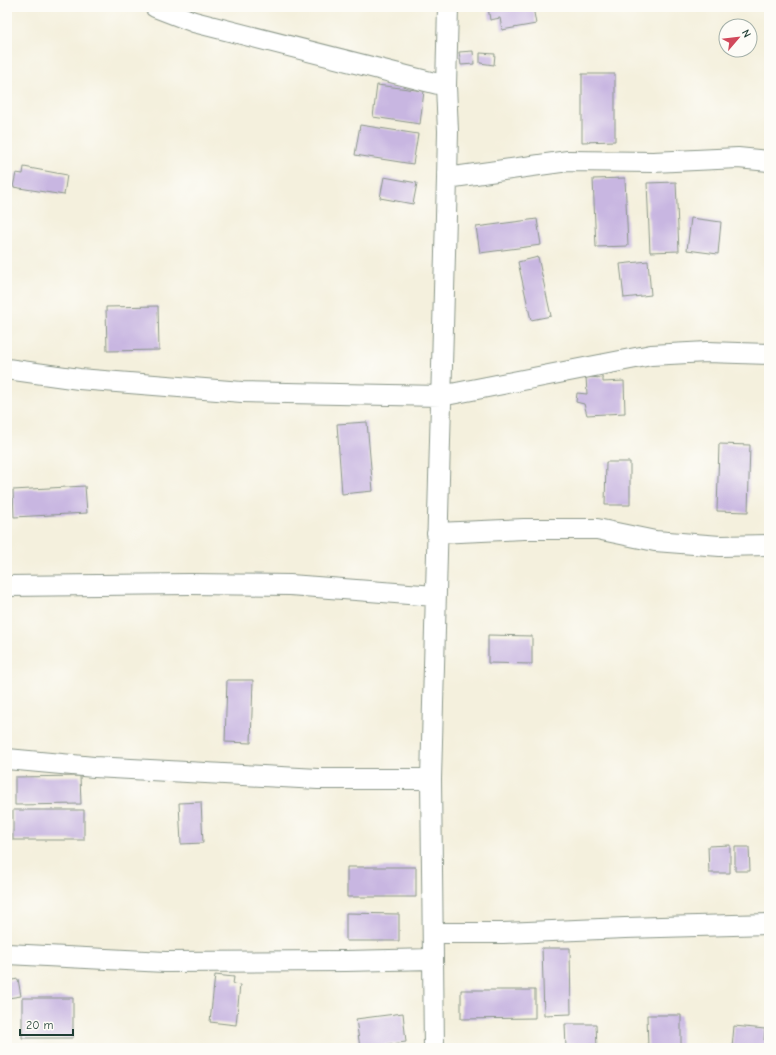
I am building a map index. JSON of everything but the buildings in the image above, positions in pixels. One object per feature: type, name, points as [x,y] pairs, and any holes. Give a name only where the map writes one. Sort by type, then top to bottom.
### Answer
[{"type":"street","points":[[155,7],[194,22],[446,86]]},
{"type":"street","points":[[434,1048],[431,779],[447,178],[448,131],[446,86],[448,7]]},
{"type":"street","points":[[447,178],[568,161],[653,162],[738,158],[769,161]]},
{"type":"street","points":[[7,368],[78,379],[242,392],[441,396],[651,355],[707,352],[769,354]]},
{"type":"street","points":[[437,533],[524,529],[597,529],[655,541],[720,546],[769,545]]},
{"type":"street","points":[[7,586],[189,584],[290,585],[436,596]]},
{"type":"street","points":[[7,759],[102,767],[318,779],[431,779]]},
{"type":"street","points":[[433,933],[503,933],[769,924]]},
{"type":"street","points":[[7,954],[165,962],[433,959]]}]
